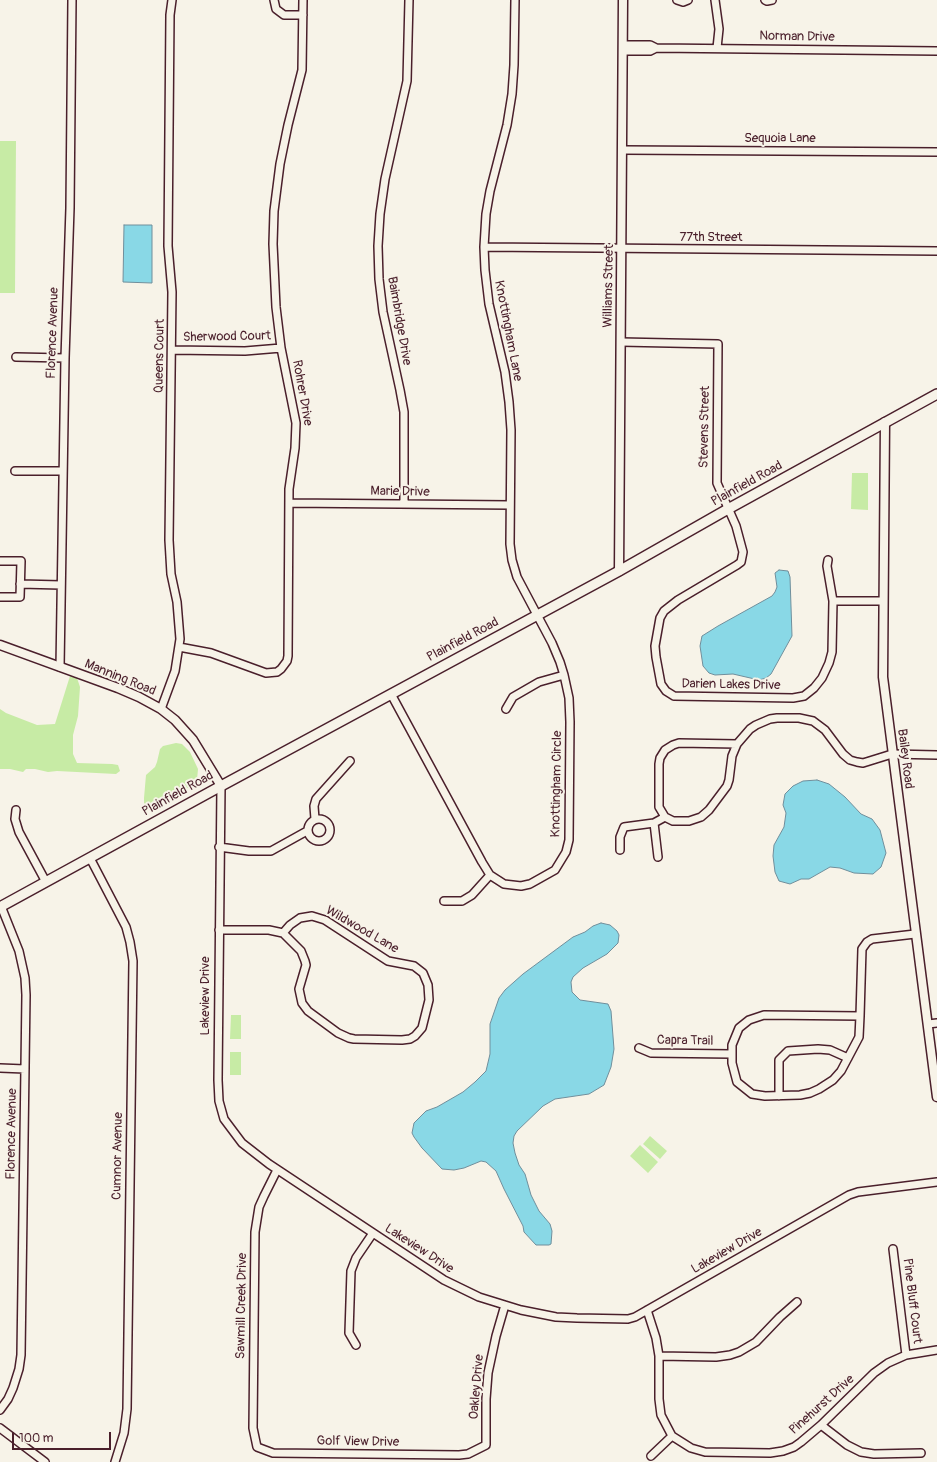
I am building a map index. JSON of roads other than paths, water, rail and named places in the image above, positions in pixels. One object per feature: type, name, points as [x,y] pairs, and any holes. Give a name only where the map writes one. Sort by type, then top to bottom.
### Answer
[{"type":"main road","name":"Plainfield Road","points":[[0,907],[619,571],[937,394]]},
{"type":"street","name":"Florence Avenue","points":[[60,667],[64,358],[70,208],[72,0]]},
{"type":"street","name":"Queens Court","points":[[161,709],[172,682],[179,648],[177,602],[171,574],[169,540],[172,292],[168,246],[170,15],[172,0]]},
{"type":"street","points":[[274,0],[276,9],[284,15],[303,15]]},
{"type":"street","name":"Rohrer Drive","points":[[179,648],[211,653],[266,673],[277,672],[284,666],[288,656],[289,489],[295,448],[296,423],[281,348],[274,280],[273,244],[274,211],[282,149],[302,70],[303,0]]},
{"type":"street","name":"Baimbridge Drive","points":[[404,504],[404,412],[383,312],[379,279],[378,246],[384,179],[407,81],[409,0]]},
{"type":"street","name":"Knottingham Lane","points":[[515,0],[512,94],[490,191],[486,214],[484,247],[489,304],[509,402],[511,430],[510,544],[512,560],[522,587],[537,615]]},
{"type":"street","name":"Williams Street","points":[[619,571],[624,48],[623,0]]},
{"type":"street","points":[[676,0],[683,2],[688,0]]},
{"type":"street","points":[[715,0],[719,29],[717,48]]},
{"type":"street","points":[[765,0],[772,0]]},
{"type":"street","name":"Norman Drive","points":[[624,48],[650,45],[656,48],[937,51]]},
{"type":"street","name":"Sequoia Lane","points":[[622,150],[937,152]]},
{"type":"street","name":"77th Street","points":[[484,247],[937,251]]},
{"type":"street","name":"Stevens Street","points":[[621,342],[718,344],[716,474],[717,483],[728,509]]},
{"type":"street","name":"Sherwood Court","points":[[172,350],[245,351],[281,348]]},
{"type":"street","points":[[16,357],[64,358]]},
{"type":"street","name":"Bailey Road","points":[[885,422],[883,677],[915,934],[928,1024],[935,1059],[937,1097]]},
{"type":"street","points":[[15,471],[63,470]]},
{"type":"street","name":"Marie Drive","points":[[289,503],[510,505]]},
{"type":"street","name":"Darien Lakes Drive","points":[[728,509],[735,521],[743,547],[744,552],[741,562],[731,570],[670,605],[660,618],[655,646],[656,657],[661,684],[666,691],[674,696],[793,698],[804,696],[814,688],[822,678],[832,652],[833,601],[826,566],[828,560]]},
{"type":"street","points":[[0,561],[20,561],[20,597],[0,596]]},
{"type":"street","points":[[20,584],[62,585]]},
{"type":"street","points":[[833,601],[883,601]]},
{"type":"street","name":"Knottingham Circle","points":[[391,694],[490,875],[509,886],[526,886],[539,880],[555,870],[566,852],[569,840],[570,722],[569,698],[564,675],[552,643],[537,615]]},
{"type":"street","name":"Manning Road","points":[[0,645],[118,688],[161,709],[175,720],[193,740],[221,786]]},
{"type":"street","points":[[506,709],[513,697],[539,682],[564,675]]},
{"type":"street","points":[[737,744],[679,743],[673,744],[665,750],[660,758],[659,764],[659,807],[665,817],[673,821],[689,822],[701,817],[727,786],[732,756],[737,744],[750,730],[763,722],[777,718],[800,718],[813,721],[827,732],[843,754],[850,760],[863,762],[892,754],[937,755]]},
{"type":"street","points":[[315,819],[314,806],[316,799],[350,761]]},
{"type":"street","name":"Lakeview Drive","points":[[221,786],[219,847],[218,1080],[222,1113],[228,1126],[242,1143],[277,1170],[444,1280],[479,1297],[533,1313],[577,1318],[628,1319],[635,1317],[858,1192],[937,1182]]},
{"type":"street","points":[[16,810],[15,819],[19,832],[46,882]]},
{"type":"street","points":[[620,850],[620,837],[624,827],[654,823],[665,817]]},
{"type":"street","points":[[315,819],[323,819],[328,823],[330,830],[328,837],[322,841],[311,838],[307,831],[309,823],[315,819]]},
{"type":"street","points":[[654,823],[658,857]]},
{"type":"street","points":[[219,847],[271,851],[307,831]]},
{"type":"street","name":"Cumnor Avenue","points":[[90,858],[126,927],[130,942],[132,961],[127,1409],[124,1432],[115,1462]]},
{"type":"street","points":[[444,901],[462,901],[472,895],[490,875]]},
{"type":"street","name":"Florence Avenue","points":[[0,907],[19,951],[25,978],[26,995],[21,1355],[16,1382],[8,1400],[0,1410]]},
{"type":"street","name":"Wildwood Lane","points":[[306,916],[318,917],[388,961],[414,966],[419,969],[426,980],[429,991],[429,1000],[422,1028],[415,1036],[410,1039],[402,1040],[354,1039],[338,1033],[308,1011],[302,1003],[299,989],[306,965],[305,961],[301,951],[284,933],[295,921],[300,918],[306,916]]},
{"type":"street","points":[[219,930],[269,930],[284,933]]},
{"type":"street","points":[[860,1016],[759,1016],[749,1020],[739,1028],[734,1039],[732,1054],[737,1082],[747,1091],[756,1095],[779,1096],[810,1093],[833,1080],[841,1071],[859,1037],[860,1016],[862,949],[867,942],[872,940],[915,934]]},
{"type":"street","points":[[928,1024],[937,1023]]},
{"type":"street","name":"Capra Trail","points":[[639,1048],[650,1053],[732,1054]]},
{"type":"street","points":[[779,1096],[779,1060],[788,1051],[818,1049],[830,1050],[848,1058]]},
{"type":"street","points":[[0,1068],[25,1069]]},
{"type":"street","name":"Sawmill Creek Drive","points":[[257,1447],[253,1428],[255,1232],[259,1208],[277,1170]]},
{"type":"street","points":[[356,1346],[349,1333],[351,1270],[356,1258],[373,1233]]},
{"type":"street","name":"Pine Bluff Court","points":[[893,1250],[906,1355]]},
{"type":"street","points":[[659,1356],[716,1357],[739,1352],[756,1342],[797,1302]]},
{"type":"street","name":"Oakley Drive","points":[[459,1455],[468,1454],[486,1445],[486,1399],[488,1373],[496,1336],[505,1305]]},
{"type":"street","name":"Pinehurst Drive","points":[[647,1310],[656,1338],[659,1356],[660,1409],[663,1420],[672,1436],[691,1448],[705,1452],[770,1453],[783,1451],[794,1447],[821,1425],[874,1373],[888,1363],[906,1355],[937,1350]]},
{"type":"street","points":[[821,1425],[847,1445],[861,1452],[874,1454],[921,1453]]},
{"type":"street","points":[[0,1428],[44,1462]]},
{"type":"street","points":[[651,1456],[672,1436]]},
{"type":"street","name":"Golf View Drive","points":[[257,1447],[273,1452],[459,1455]]},
{"type":"water","points":[[124,225],[152,225],[152,283],[123,282]]},
{"type":"water","points":[[779,570],[788,571],[790,577],[792,636],[771,674],[766,678],[759,680],[733,674],[715,675],[709,673],[703,666],[700,646],[702,636],[772,596],[777,587],[775,573]]},
{"type":"water","points":[[817,780],[829,784],[845,797],[861,814],[872,819],[880,830],[886,853],[881,867],[873,874],[854,873],[840,868],[830,867],[809,879],[801,879],[790,884],[779,881],[775,872],[773,856],[774,845],[784,827],[786,813],[783,805],[785,794],[793,786],[803,781]]},
{"type":"water","points":[[601,923],[610,925],[617,931],[619,935],[618,943],[607,954],[583,968],[573,977],[571,982],[572,992],[580,1000],[608,1004],[611,1011],[614,1049],[611,1067],[604,1085],[589,1094],[555,1099],[543,1106],[517,1131],[514,1136],[513,1143],[515,1153],[519,1165],[525,1174],[531,1195],[539,1211],[550,1224],[552,1231],[551,1244],[536,1245],[524,1232],[523,1226],[496,1171],[486,1162],[481,1161],[464,1168],[454,1170],[442,1169],[422,1148],[414,1137],[412,1133],[414,1123],[426,1111],[437,1107],[463,1092],[486,1071],[490,1054],[490,1024],[499,998],[505,990],[523,974],[573,937]]}]
